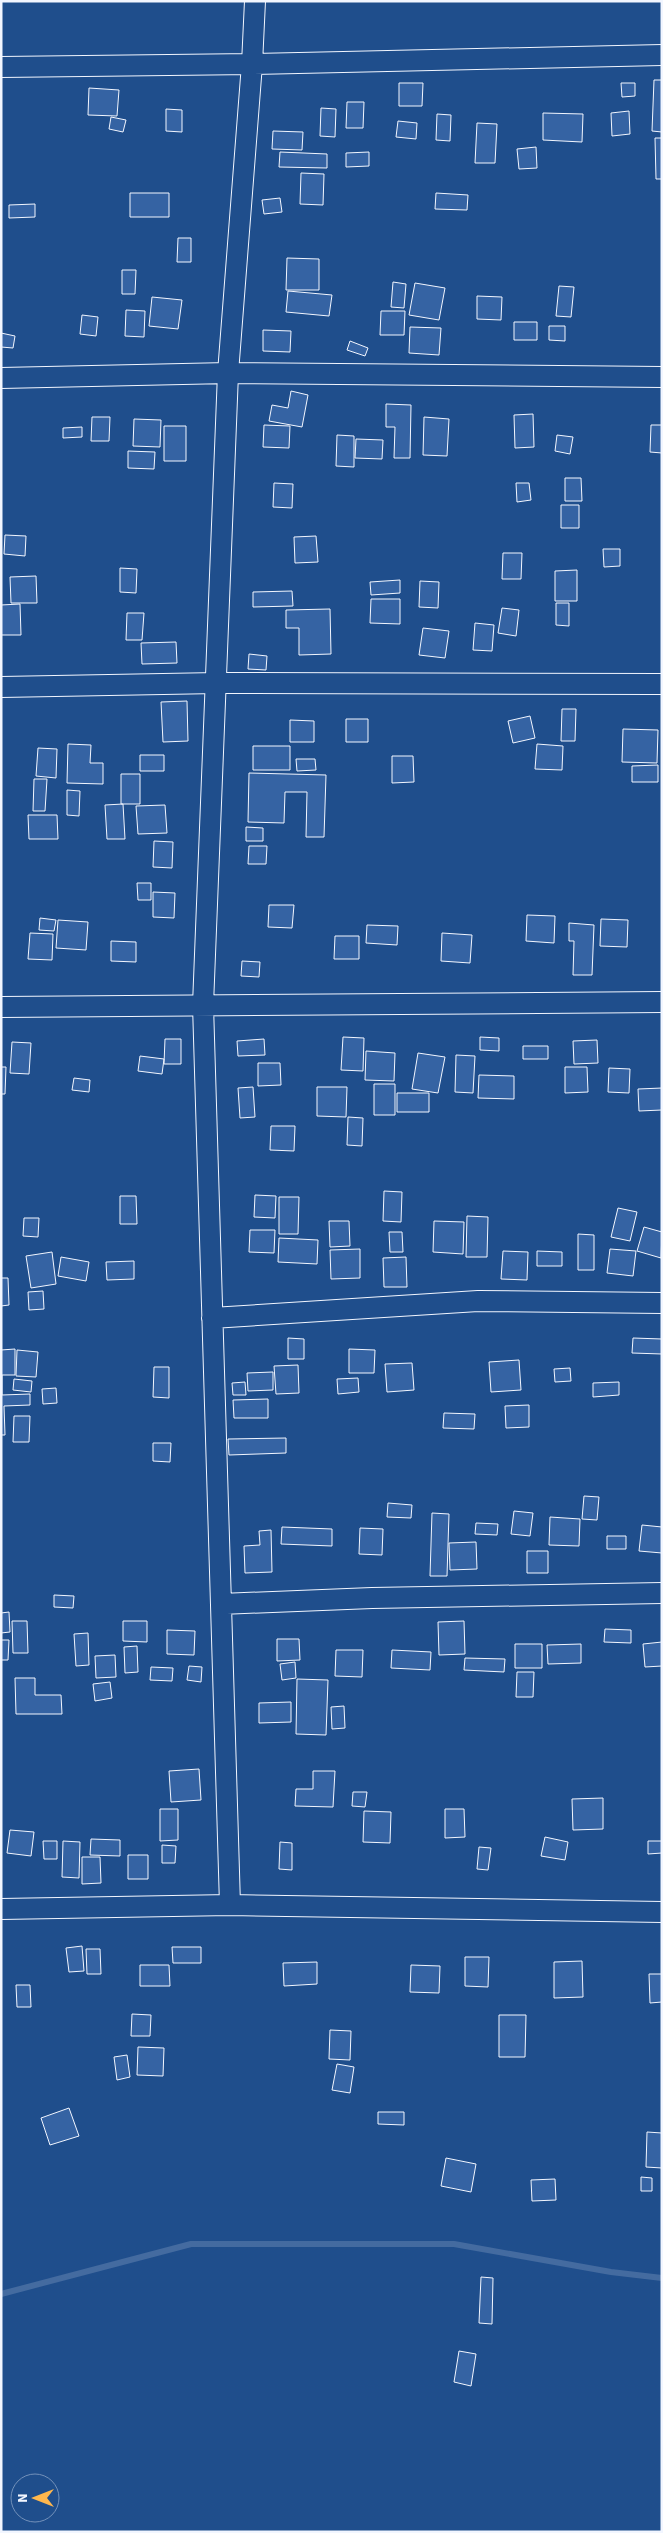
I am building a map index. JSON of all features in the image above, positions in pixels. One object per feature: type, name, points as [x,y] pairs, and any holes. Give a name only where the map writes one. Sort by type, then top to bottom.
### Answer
[{"type":"street","points":[[230,1905],[203,1005],[228,374],[252,64],[255,1]]},
{"type":"street","points":[[1,67],[252,64],[662,55]]},
{"type":"street","points":[[1,378],[228,374],[662,377]]},
{"type":"street","points":[[1,687],[217,683],[662,684]]},
{"type":"street","points":[[1,1007],[662,1002]]},
{"type":"street","points":[[212,1318],[478,1301],[662,1303]]},
{"type":"street","points":[[220,1604],[372,1598],[662,1593]]},
{"type":"street","points":[[1,1909],[230,1905],[662,1912]]},
{"type":"building","points":[[654,80],[662,80],[662,132],[652,131]]},
{"type":"building","points":[[399,83],[423,83],[422,106],[399,106]]},
{"type":"building","points":[[621,83],[635,83],[635,96],[622,97]]},
{"type":"building","points":[[89,88],[119,90],[117,116],[88,115]]},
{"type":"building","points":[[347,102],[364,102],[363,128],[346,128]]},
{"type":"building","points":[[321,108],[336,109],[335,137],[320,136]]},
{"type":"building","points":[[166,109],[182,110],[182,132],[166,131]]},
{"type":"building","points":[[629,111],[630,134],[612,136],[611,113]]},
{"type":"building","points":[[543,113],[583,114],[582,142],[543,140]]},
{"type":"building","points":[[437,114],[451,115],[450,141],[436,140]]},
{"type":"building","points":[[111,117],[126,120],[123,132],[109,129]]},
{"type":"building","points":[[398,121],[417,123],[416,139],[396,137]]},
{"type":"building","points":[[477,123],[497,124],[495,163],[475,163]]},
{"type":"building","points":[[273,131],[303,132],[302,150],[272,149]]},
{"type":"building","points":[[655,138],[662,138],[662,179],[656,179]]},
{"type":"building","points":[[536,147],[537,168],[519,169],[517,149]]},
{"type":"building","points":[[280,152],[327,154],[327,168],[279,167]]},
{"type":"building","points":[[369,152],[369,166],[346,167],[346,153]]},
{"type":"building","points":[[301,173],[324,174],[323,205],[300,204]]},
{"type":"building","points":[[130,193],[169,193],[169,217],[130,217]]},
{"type":"building","points":[[436,193],[468,195],[467,210],[435,209]]},
{"type":"building","points":[[280,198],[282,212],[264,214],[262,200]]},
{"type":"building","points":[[35,204],[35,217],[9,218],[9,205]]},
{"type":"building","points":[[178,238],[191,238],[191,262],[177,262]]},
{"type":"building","points":[[287,258],[319,259],[319,290],[286,290]]},
{"type":"building","points":[[122,270],[136,270],[135,294],[122,294]]},
{"type":"building","points":[[393,282],[406,284],[404,308],[391,307]]},
{"type":"building","points":[[415,283],[445,288],[439,320],[409,315]]},
{"type":"building","points":[[559,286],[574,287],[571,317],[556,316]]},
{"type":"building","points":[[288,291],[332,295],[329,316],[286,312]]},
{"type":"building","points":[[477,296],[502,297],[501,320],[477,319]]},
{"type":"building","points":[[152,297],[182,300],[178,329],[149,326]]},
{"type":"building","points":[[126,310],[145,311],[144,337],[125,336]]},
{"type":"building","points":[[381,311],[405,311],[404,335],[380,335]]},
{"type":"building","points":[[82,315],[98,317],[96,336],[80,334]]},
{"type":"building","points":[[514,322],[537,322],[537,340],[514,340]]},
{"type":"building","points":[[549,326],[565,326],[565,341],[549,340]]},
{"type":"building","points":[[410,327],[441,328],[439,355],[409,353]]},
{"type":"building","points":[[263,330],[291,331],[290,352],[263,351]]},
{"type":"building","points":[[1,333],[15,336],[13,348],[1,347]]},
{"type":"building","points":[[350,341],[368,348],[365,356],[347,350]]},
{"type":"building","points":[[291,391],[308,395],[302,427],[269,421],[272,405],[288,408]]},
{"type":"building","points":[[386,404],[411,405],[410,458],[394,458],[395,427],[386,427]]},
{"type":"building","points":[[533,414],[534,447],[515,448],[514,415]]},
{"type":"building","points":[[92,417],[110,417],[109,441],[91,441]]},
{"type":"building","points":[[424,417],[449,419],[447,456],[423,455]]},
{"type":"building","points":[[134,419],[161,420],[160,447],[133,446]]},
{"type":"building","points":[[264,425],[290,426],[289,448],[263,447]]},
{"type":"building","points":[[651,425],[662,425],[662,453],[650,452]]},
{"type":"building","points":[[164,426],[186,426],[186,461],[164,461]]},
{"type":"building","points":[[82,427],[82,437],[63,438],[63,428]]},
{"type":"building","points":[[337,435],[354,436],[354,467],[336,466]]},
{"type":"building","points":[[557,435],[573,437],[570,454],[555,451]]},
{"type":"building","points":[[356,439],[383,440],[382,459],[355,458]]},
{"type":"building","points":[[128,451],[155,452],[154,469],[128,468]]},
{"type":"building","points":[[565,478],[581,478],[582,501],[565,501]]},
{"type":"building","points":[[274,483],[293,484],[292,508],[273,507]]},
{"type":"building","points":[[516,483],[529,483],[531,500],[517,502]]},
{"type":"building","points":[[561,505],[579,505],[579,528],[561,528]]},
{"type":"building","points":[[5,535],[26,536],[25,556],[4,554]]},
{"type":"building","points":[[316,536],[318,562],[295,563],[294,537]]},
{"type":"building","points":[[603,549],[620,549],[620,566],[604,567]]},
{"type":"building","points":[[503,553],[522,553],[521,579],[502,579]]},
{"type":"building","points":[[120,568],[137,569],[136,593],[120,592]]},
{"type":"building","points":[[577,570],[577,601],[555,601],[555,571]]},
{"type":"building","points":[[36,576],[37,603],[11,603],[10,577]]},
{"type":"building","points":[[400,580],[400,593],[371,595],[370,582]]},
{"type":"building","points":[[420,581],[439,582],[438,608],[419,607]]},
{"type":"building","points":[[292,591],[293,606],[253,607],[253,592]]},
{"type":"building","points":[[371,599],[400,599],[400,624],[370,623]]},
{"type":"building","points":[[556,603],[569,603],[569,626],[556,625]]},
{"type":"building","points":[[20,604],[21,635],[1,635],[1,605]]},
{"type":"building","points":[[502,608],[519,610],[516,636],[498,633]]},
{"type":"building","points":[[330,609],[331,654],[299,655],[299,628],[286,628],[286,610]]},
{"type":"building","points":[[127,613],[144,613],[142,640],[126,640]]},
{"type":"building","points":[[475,623],[494,625],[492,651],[473,650]]},
{"type":"building","points":[[423,628],[449,631],[445,658],[419,655]]},
{"type":"building","points":[[176,642],[177,663],[142,664],[141,643]]},
{"type":"building","points":[[249,654],[267,656],[266,670],[248,669]]},
{"type":"building","points":[[187,701],[188,741],[163,742],[161,702]]},
{"type":"building","points":[[562,709],[576,709],[575,741],[561,741]]},
{"type":"building","points":[[530,716],[535,738],[513,743],[508,721]]},
{"type":"building","points":[[346,719],[368,719],[368,742],[346,742]]},
{"type":"building","points":[[290,720],[314,721],[314,742],[290,742]]},
{"type":"building","points":[[623,729],[658,730],[657,763],[622,762]]},
{"type":"building","points":[[68,744],[91,745],[90,763],[103,763],[103,784],[67,783]]},
{"type":"building","points":[[537,744],[563,746],[562,770],[535,769]]},
{"type":"building","points":[[253,746],[290,746],[290,770],[253,770]]},
{"type":"building","points":[[38,748],[57,749],[56,778],[36,776]]},
{"type":"building","points":[[140,755],[164,755],[164,771],[140,771]]},
{"type":"building","points":[[392,756],[413,756],[414,782],[392,783]]},
{"type":"building","points":[[296,759],[315,759],[316,770],[297,771]]},
{"type":"building","points":[[658,765],[658,782],[632,782],[632,766]]},
{"type":"building","points":[[249,773],[326,775],[324,837],[306,837],[307,792],[285,792],[284,823],[248,822]]},
{"type":"building","points":[[121,774],[140,774],[140,804],[121,804]]},
{"type":"building","points":[[34,779],[47,779],[45,811],[33,811]]},
{"type":"building","points":[[67,790],[80,791],[79,816],[67,815]]},
{"type":"building","points":[[123,804],[125,839],[107,839],[105,805]]},
{"type":"building","points":[[165,805],[167,833],[138,834],[136,806]]},
{"type":"building","points":[[28,815],[57,815],[58,839],[29,839]]},
{"type":"building","points":[[246,827],[263,828],[263,841],[246,841]]},
{"type":"building","points":[[154,841],[173,842],[172,868],[153,867]]},
{"type":"building","points":[[249,846],[267,846],[266,864],[248,864]]},
{"type":"building","points":[[137,883],[151,883],[151,900],[138,900]]},
{"type":"building","points":[[153,892],[175,893],[174,918],[153,917]]},
{"type":"building","points":[[269,905],[294,905],[292,928],[268,927]]},
{"type":"building","points":[[527,915],[555,916],[554,943],[526,941]]},
{"type":"building","points":[[40,918],[56,920],[54,931],[39,930]]},
{"type":"building","points":[[601,919],[628,920],[627,947],[600,946]]},
{"type":"building","points":[[58,920],[88,922],[86,950],[56,948]]},
{"type":"building","points":[[569,923],[594,925],[592,975],[573,975],[574,941],[569,941]]},
{"type":"building","points":[[367,925],[398,926],[397,945],[366,943]]},
{"type":"building","points":[[30,933],[53,934],[52,960],[28,959]]},
{"type":"building","points":[[442,933],[472,935],[470,963],[441,961]]},
{"type":"building","points":[[335,936],[359,936],[359,959],[334,959]]},
{"type":"building","points":[[111,941],[136,942],[136,962],[111,961]]},
{"type":"building","points":[[242,961],[260,962],[259,977],[241,976]]},
{"type":"building","points":[[343,1037],[364,1038],[363,1071],[341,1070]]},
{"type":"building","points":[[480,1037],[499,1038],[499,1051],[480,1050]]},
{"type":"building","points":[[165,1039],[181,1039],[181,1064],[164,1064]]},
{"type":"building","points":[[264,1039],[265,1055],[238,1056],[237,1041]]},
{"type":"building","points":[[597,1040],[598,1063],[574,1064],[573,1041]]},
{"type":"building","points":[[12,1042],[31,1043],[29,1074],[10,1073]]},
{"type":"building","points":[[523,1046],[548,1046],[548,1059],[523,1059]]},
{"type":"building","points":[[366,1051],[395,1053],[394,1081],[365,1080]]},
{"type":"building","points":[[418,1053],[445,1057],[438,1093],[412,1089]]},
{"type":"building","points":[[456,1055],[475,1056],[473,1093],[455,1092]]},
{"type":"building","points":[[140,1056],[164,1059],[162,1074],[138,1071]]},
{"type":"building","points":[[258,1063],[280,1063],[281,1085],[258,1086]]},
{"type":"building","points":[[1,1067],[6,1067],[5,1094],[1,1094]]},
{"type":"building","points":[[565,1067],[587,1067],[588,1092],[565,1093]]},
{"type":"building","points":[[609,1068],[630,1069],[629,1093],[608,1092]]},
{"type":"building","points":[[479,1075],[514,1076],[514,1099],[478,1098]]},
{"type":"building","points":[[74,1078],[90,1080],[89,1092],[72,1090]]},
{"type":"building","points":[[374,1084],[395,1084],[395,1115],[374,1115]]},
{"type":"building","points":[[253,1087],[255,1117],[240,1118],[238,1088]]},
{"type":"building","points":[[317,1087],[347,1087],[346,1117],[317,1116]]},
{"type":"building","points":[[662,1088],[662,1110],[639,1111],[638,1089]]},
{"type":"building","points":[[397,1093],[429,1093],[429,1112],[397,1112]]},
{"type":"building","points":[[348,1117],[363,1118],[362,1146],[347,1145]]},
{"type":"building","points":[[271,1126],[295,1126],[294,1151],[270,1150]]},
{"type":"building","points":[[384,1191],[402,1192],[401,1222],[383,1221]]},
{"type":"building","points":[[255,1195],[276,1196],[275,1218],[254,1217]]},
{"type":"building","points":[[120,1196],[136,1196],[137,1224],[120,1224]]},
{"type":"building","points":[[279,1197],[299,1197],[298,1234],[279,1234]]},
{"type":"building","points":[[618,1208],[637,1212],[630,1241],[611,1237]]},
{"type":"building","points":[[467,1216],[488,1217],[487,1257],[466,1257]]},
{"type":"building","points":[[24,1218],[39,1218],[38,1237],[23,1236]]},
{"type":"building","points":[[329,1221],[349,1221],[350,1246],[330,1247]]},
{"type":"building","points":[[434,1221],[464,1222],[463,1254],[433,1252]]},
{"type":"building","points":[[644,1227],[662,1232],[661,1258],[637,1251]]},
{"type":"building","points":[[250,1230],[275,1230],[274,1253],[249,1252]]},
{"type":"building","points":[[389,1232],[402,1232],[403,1252],[390,1252]]},
{"type":"building","points":[[578,1234],[594,1235],[594,1270],[578,1270]]},
{"type":"building","points":[[279,1238],[318,1240],[317,1264],[278,1262]]},
{"type":"building","points":[[360,1249],[360,1278],[331,1279],[330,1250]]},
{"type":"building","points":[[610,1249],[636,1251],[633,1276],[607,1273]]},
{"type":"building","points":[[503,1251],[528,1252],[527,1280],[501,1279]]},
{"type":"building","points":[[537,1251],[562,1252],[562,1266],[537,1266]]},
{"type":"building","points":[[52,1252],[56,1284],[31,1288],[26,1256]]},
{"type":"building","points":[[61,1257],[89,1262],[86,1281],[58,1276]]},
{"type":"building","points":[[406,1257],[407,1287],[384,1287],[383,1258]]},
{"type":"building","points":[[134,1261],[134,1279],[107,1280],[106,1262]]},
{"type":"building","points":[[1,1278],[8,1278],[9,1305],[1,1306]]},
{"type":"building","points":[[43,1291],[44,1309],[29,1310],[28,1292]]},
{"type":"building","points":[[288,1338],[304,1339],[304,1359],[288,1359]]},
{"type":"building","points":[[633,1338],[662,1339],[662,1354],[632,1353]]},
{"type":"building","points":[[15,1349],[15,1375],[2,1375],[2,1395],[30,1394],[30,1405],[4,1406],[5,1435],[1,1435],[1,1350]]},
{"type":"building","points":[[349,1349],[375,1350],[374,1373],[349,1373]]},
{"type":"building","points":[[17,1350],[38,1352],[36,1377],[16,1376]]},
{"type":"building","points":[[519,1360],[521,1390],[491,1392],[489,1362]]},
{"type":"building","points":[[412,1363],[414,1390],[387,1392],[385,1364]]},
{"type":"building","points":[[298,1365],[299,1393],[276,1394],[274,1366]]},
{"type":"building","points":[[154,1367],[169,1367],[169,1398],[153,1397]]},
{"type":"building","points":[[570,1368],[571,1381],[555,1382],[554,1369]]},
{"type":"building","points":[[273,1372],[273,1390],[248,1391],[247,1373]]},
{"type":"building","points":[[358,1378],[359,1392],[338,1394],[337,1379]]},
{"type":"building","points":[[14,1379],[32,1381],[31,1392],[13,1390]]},
{"type":"building","points":[[245,1382],[246,1395],[233,1395],[232,1383]]},
{"type":"building","points":[[619,1382],[619,1395],[593,1397],[593,1383]]},
{"type":"building","points":[[56,1388],[57,1403],[43,1404],[42,1389]]},
{"type":"building","points":[[268,1399],[268,1418],[234,1418],[233,1400]]},
{"type":"building","points":[[529,1405],[529,1427],[506,1428],[505,1406]]},
{"type":"building","points":[[444,1413],[475,1414],[474,1429],[443,1428]]},
{"type":"building","points":[[14,1416],[30,1416],[29,1442],[13,1442]]},
{"type":"building","points":[[286,1438],[286,1453],[229,1455],[228,1439]]},
{"type":"building","points":[[153,1443],[171,1443],[170,1462],[153,1461]]},
{"type":"building","points":[[584,1496],[599,1497],[597,1520],[582,1519]]},
{"type":"building","points":[[388,1503],[412,1505],[411,1518],[387,1517]]},
{"type":"building","points":[[514,1511],[533,1513],[530,1536],[511,1534]]},
{"type":"building","points":[[432,1513],[449,1514],[447,1576],[430,1576]]},
{"type":"building","points":[[550,1517],[580,1519],[579,1546],[549,1545]]},
{"type":"building","points":[[476,1523],[498,1524],[497,1535],[475,1534]]},
{"type":"building","points":[[642,1525],[662,1527],[662,1553],[639,1551]]},
{"type":"building","points":[[282,1527],[332,1529],[332,1546],[281,1544]]},
{"type":"building","points":[[360,1528],[383,1529],[382,1555],[359,1554]]},
{"type":"building","points":[[271,1530],[272,1572],[245,1573],[244,1546],[260,1545],[259,1531]]},
{"type":"building","points":[[607,1536],[626,1536],[626,1549],[607,1549]]},
{"type":"building","points":[[476,1542],[477,1569],[450,1570],[449,1543]]},
{"type":"building","points":[[527,1551],[548,1551],[548,1573],[527,1573]]},
{"type":"building","points":[[54,1595],[74,1596],[73,1608],[54,1607]]},
{"type":"building","points":[[9,1612],[10,1632],[1,1633],[1,1613]]},
{"type":"building","points":[[12,1621],[27,1621],[28,1653],[13,1653]]},
{"type":"building","points":[[123,1621],[147,1621],[147,1642],[123,1641]]},
{"type":"building","points":[[464,1621],[465,1654],[439,1655],[438,1622]]},
{"type":"building","points":[[605,1629],[631,1630],[631,1643],[604,1642]]},
{"type":"building","points":[[167,1630],[195,1631],[194,1655],[167,1654]]},
{"type":"building","points":[[88,1633],[89,1665],[76,1666],[74,1634]]},
{"type":"building","points":[[277,1639],[299,1639],[300,1660],[277,1661]]},
{"type":"building","points":[[1,1640],[9,1640],[8,1660],[1,1660]]},
{"type":"building","points":[[662,1642],[662,1666],[645,1667],[643,1644]]},
{"type":"building","points":[[515,1644],[542,1644],[542,1668],[515,1668]]},
{"type":"building","points":[[581,1644],[581,1663],[548,1664],[547,1645]]},
{"type":"building","points":[[137,1646],[138,1672],[125,1673],[124,1647]]},
{"type":"building","points":[[336,1650],[363,1650],[362,1677],[335,1676]]},
{"type":"building","points":[[392,1650],[431,1652],[430,1670],[391,1668]]},
{"type":"building","points":[[115,1655],[116,1677],[96,1678],[95,1656]]},
{"type":"building","points":[[465,1658],[505,1659],[504,1672],[464,1670]]},
{"type":"building","points":[[295,1662],[296,1678],[282,1680],[280,1664]]},
{"type":"building","points":[[189,1666],[202,1667],[201,1682],[187,1680]]},
{"type":"building","points":[[151,1667],[173,1668],[172,1681],[150,1680]]},
{"type":"building","points":[[517,1672],[534,1672],[533,1697],[516,1697]]},
{"type":"building","points":[[15,1678],[35,1678],[35,1695],[61,1695],[62,1714],[16,1714]]},
{"type":"building","points":[[297,1679],[328,1680],[326,1735],[296,1734]]},
{"type":"building","points":[[110,1682],[112,1698],[95,1701],[93,1684]]},
{"type":"building","points":[[291,1702],[291,1722],[259,1723],[259,1703]]},
{"type":"building","points":[[344,1706],[345,1728],[332,1729],[331,1707]]},
{"type":"building","points":[[199,1769],[201,1800],[171,1802],[169,1771]]},
{"type":"building","points":[[313,1771],[335,1771],[333,1807],[295,1806],[296,1789],[313,1789]]},
{"type":"building","points":[[353,1792],[367,1792],[365,1807],[352,1806]]},
{"type":"building","points":[[603,1798],[603,1829],[573,1830],[572,1799]]},
{"type":"building","points":[[160,1809],[178,1809],[178,1840],[160,1841]]},
{"type":"building","points":[[445,1809],[464,1809],[465,1837],[445,1838]]},
{"type":"building","points":[[364,1811],[391,1812],[390,1843],[363,1842]]},
{"type":"building","points":[[10,1830],[34,1832],[31,1856],[7,1853]]},
{"type":"building","points":[[545,1837],[568,1842],[565,1860],[541,1856]]},
{"type":"building","points":[[91,1839],[120,1840],[120,1856],[90,1855]]},
{"type":"building","points":[[43,1841],[57,1841],[57,1859],[44,1859]]},
{"type":"building","points":[[63,1841],[80,1842],[79,1878],[62,1877]]},
{"type":"building","points":[[648,1841],[662,1841],[662,1853],[648,1854]]},
{"type":"building","points":[[280,1842],[292,1843],[292,1870],[279,1869]]},
{"type":"building","points":[[162,1845],[176,1846],[175,1863],[162,1863]]},
{"type":"building","points":[[479,1847],[491,1848],[488,1870],[477,1869]]},
{"type":"building","points":[[128,1855],[148,1855],[148,1879],[128,1879]]},
{"type":"building","points":[[82,1857],[100,1857],[101,1883],[82,1884]]},
{"type":"building","points":[[82,1946],[84,1971],[69,1972],[66,1948]]},
{"type":"building","points":[[172,1947],[201,1947],[201,1963],[173,1963]]},
{"type":"building","points":[[86,1949],[100,1949],[101,1974],[87,1974]]},
{"type":"building","points":[[465,1957],[489,1957],[488,1987],[465,1986]]},
{"type":"building","points":[[582,1961],[583,1997],[554,1998],[554,1962]]},
{"type":"building","points":[[317,1962],[317,1984],[284,1986],[283,1963]]},
{"type":"building","points":[[140,1965],[169,1965],[170,1986],[140,1986]]},
{"type":"building","points":[[411,1965],[440,1966],[439,1993],[410,1992]]},
{"type":"building","points":[[649,1974],[662,1974],[662,2002],[650,2003]]},
{"type":"building","points":[[16,1985],[30,1985],[31,2007],[17,2007]]},
{"type":"building","points":[[132,2014],[151,2015],[150,2036],[131,2036]]},
{"type":"building","points":[[499,2015],[526,2015],[525,2057],[499,2057]]},
{"type":"building","points":[[330,2030],[351,2031],[350,2060],[329,2059]]},
{"type":"building","points":[[138,2047],[164,2048],[163,2076],[137,2075]]},
{"type":"building","points":[[127,2055],[130,2077],[117,2080],[114,2057]]},
{"type":"building","points":[[337,2064],[354,2067],[350,2093],[332,2090]]},
{"type":"building","points":[[69,2108],[79,2136],[50,2145],[41,2118]]},
{"type":"building","points":[[378,2112],[404,2112],[404,2125],[378,2124]]},
{"type":"building","points":[[647,2132],[662,2133],[662,2168],[646,2167]]},
{"type":"building","points":[[446,2158],[476,2164],[471,2192],[441,2186]]},
{"type":"building","points":[[641,2177],[652,2178],[652,2191],[641,2191]]},
{"type":"building","points":[[555,2179],[556,2200],[532,2201],[531,2180]]},
{"type":"building","points":[[481,2277],[493,2278],[492,2324],[479,2323]]},
{"type":"building","points":[[459,2351],[476,2354],[471,2386],[454,2382]]},
{"type":"waterway","points":[[1,2294],[191,2244],[454,2244],[611,2272],[662,2278]]}]
